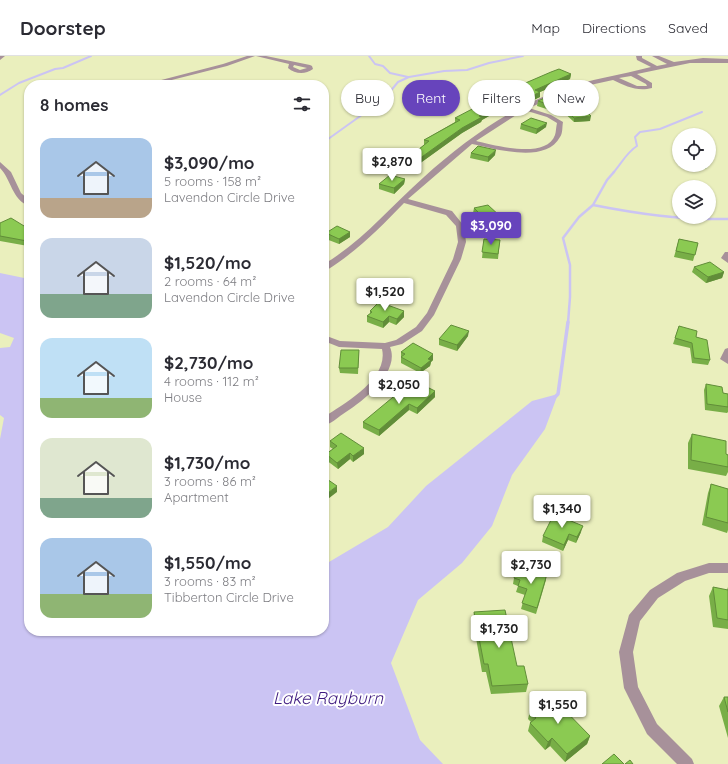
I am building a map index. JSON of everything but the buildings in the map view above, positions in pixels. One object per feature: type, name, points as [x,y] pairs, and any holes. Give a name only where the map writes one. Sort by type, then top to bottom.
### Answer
[{"type":"street","points":[[165,80],[225,65],[252,56]]},
{"type":"street","points":[[259,56],[292,64]]},
{"type":"street","points":[[639,56],[639,59],[657,68]]},
{"type":"street","points":[[655,56],[673,64]]},
{"type":"street","points":[[535,103],[563,90],[673,64],[700,60],[728,62]]},
{"type":"street","points":[[614,78],[637,88],[642,89],[650,87],[649,83],[632,74]]},
{"type":"street","points":[[470,141],[515,152],[543,148],[552,143],[560,129],[560,122],[549,116],[535,112]]},
{"type":"street","points":[[329,264],[364,240],[402,200],[453,153],[509,116]]},
{"type":"street","points":[[0,164],[9,173],[18,194],[24,199]]},
{"type":"street","points":[[329,340],[339,344],[385,346],[399,342],[419,329],[431,313],[449,278],[462,242],[460,226],[450,213],[402,200]]},
{"type":"street","points":[[728,254],[725,258],[728,261]]},
{"type":"street","points":[[329,419],[361,397],[378,382],[388,356],[385,346]]},
{"type":"street","points":[[728,350],[725,359],[728,361]]},
{"type":"street","points":[[687,764],[652,729],[631,688],[626,652],[634,619],[654,594],[681,577],[709,568],[728,568]]},
{"type":"water","name":"Lake Rayburn","points":[[0,273],[24,278],[24,636],[329,636],[329,562],[388,527],[426,486],[532,401],[558,394],[545,429],[512,475],[492,526],[462,563],[418,600],[391,663],[420,740],[443,764],[0,764],[0,439],[4,418],[0,415],[0,348],[10,347],[14,338],[0,333]]},
{"type":"waterway","points":[[27,80],[55,69],[63,68],[91,56]]},
{"type":"waterway","points":[[369,56],[375,64],[383,66],[390,73],[408,77]]},
{"type":"waterway","points":[[329,138],[384,99],[398,82],[409,77],[444,71],[467,70],[489,63],[523,56]]},
{"type":"waterway","points":[[0,95],[24,81]]},
{"type":"waterway","points":[[613,173],[627,155],[637,146],[635,137],[640,132],[660,129],[702,112]]},
{"type":"waterway","points":[[593,205],[607,180],[614,172]]},
{"type":"waterway","points":[[568,323],[570,265],[563,238],[579,217],[593,205]]},
{"type":"waterway","points":[[593,205],[660,216],[728,219]]},
{"type":"waterway","points":[[555,397],[558,394],[568,322]]}]
